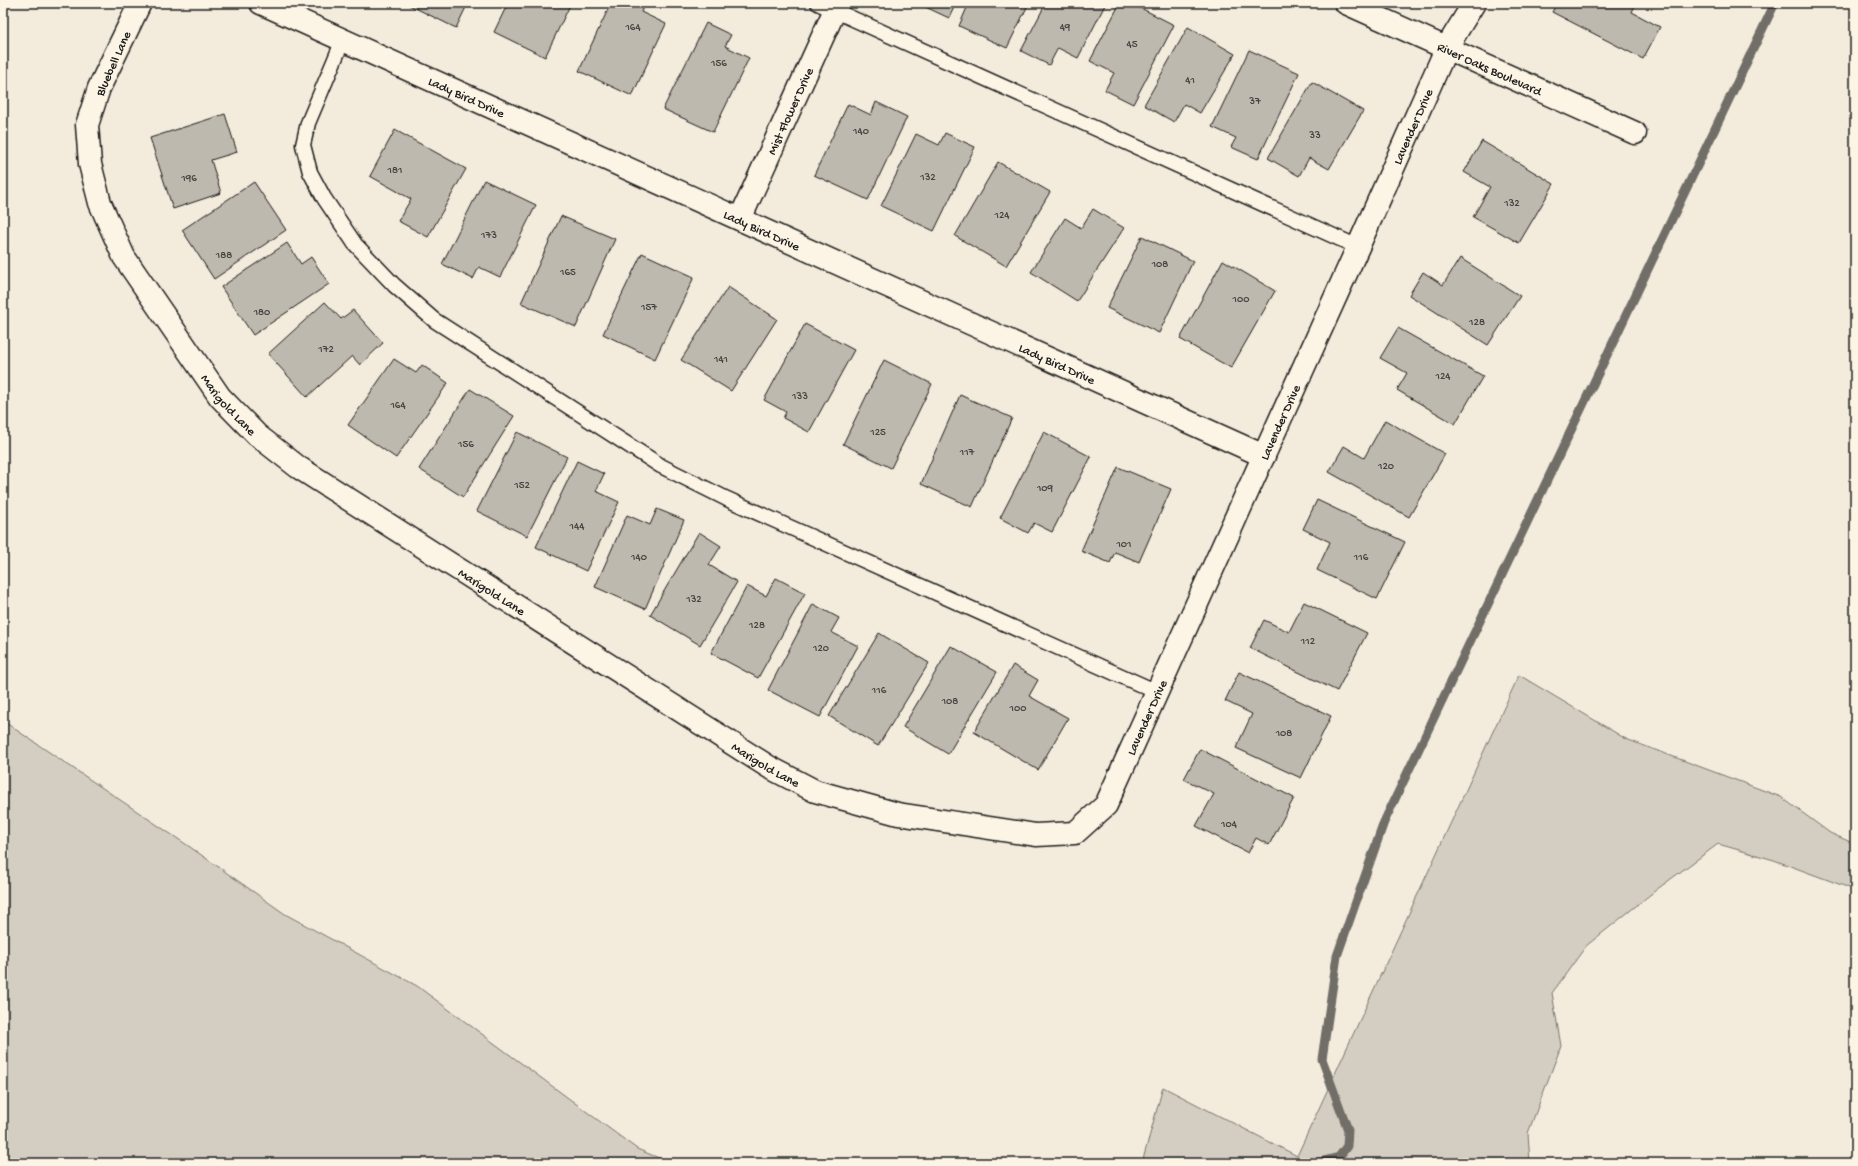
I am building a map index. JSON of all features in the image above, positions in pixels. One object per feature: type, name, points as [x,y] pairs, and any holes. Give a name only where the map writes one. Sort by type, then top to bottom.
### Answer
[{"type":"street","name":"Bluebell Lane","points":[[88,125],[99,88],[140,3]]},
{"type":"street","name":"Lady Bird Drive","points":[[261,3],[1264,456]]},
{"type":"street","name":"River Oaks Boulevard","points":[[1346,3],[1635,133]]},
{"type":"street","name":"Lavender Drive","points":[[1075,833],[1106,805],[1358,247],[1446,47],[1474,3]]},
{"type":"street","name":"Mist Flower Drive","points":[[740,219],[830,6]]},
{"type":"street","name":"Marigold Lane","points":[[88,125],[90,164],[100,203],[124,257],[220,397],[257,435],[298,467],[769,767],[815,792],[898,814],[1036,835],[1075,833]]},
{"type":"lane","points":[[830,6],[1358,247]]},
{"type":"lane","points":[[343,40],[308,123],[303,145],[310,172],[324,198],[355,244],[394,285],[434,320],[661,466],[726,499],[1157,692]]},
{"type":"shaded area","points":[[1519,675],[1626,739],[1781,797],[1830,833],[1855,844],[1855,890],[1774,860],[1718,844],[1656,890],[1586,946],[1552,993],[1561,1046],[1528,1133],[1530,1163],[1142,1163],[1163,1087],[1297,1156]]},
{"type":"shaded area","points":[[3,721],[190,847],[285,914],[417,986],[637,1149],[671,1163],[3,1163]]},
{"type":"building","points":[[405,3],[468,3],[456,28]]},
{"type":"building","points":[[508,3],[571,3],[545,57],[494,32]]},
{"type":"building","points":[[611,3],[645,3],[641,12],[666,24],[632,96],[579,71]]},
{"type":"building","points":[[917,3],[956,3],[949,18]]},
{"type":"building","points":[[969,3],[1029,3],[1007,48],[959,26]]},
{"type":"building","points":[[1046,3],[1106,3],[1078,58],[1058,48],[1049,65],[1021,51]]},
{"type":"building","points":[[1120,3],[1131,3],[1174,25],[1133,104],[1105,90],[1114,73],[1090,61]]},
{"type":"building","points":[[1557,3],[1636,3],[1632,12],[1660,27],[1643,59],[1552,12]]},
{"type":"building","points":[[706,23],[731,35],[725,46],[749,58],[713,132],[663,109]]},
{"type":"building","points":[[1188,27],[1235,54],[1200,113],[1184,104],[1174,122],[1144,105]]},
{"type":"building","points":[[1249,50],[1299,73],[1258,159],[1231,147],[1236,138],[1212,127]]},
{"type":"building","points":[[1312,82],[1363,111],[1329,169],[1309,158],[1299,176],[1268,158]]},
{"type":"building","points":[[876,102],[907,117],[868,200],[814,175],[848,104],[871,115]]},
{"type":"building","points":[[225,114],[237,152],[211,160],[221,193],[173,209],[150,138]]},
{"type":"building","points":[[395,130],[466,169],[428,237],[398,221],[411,199],[370,176]]},
{"type":"building","points":[[945,133],[975,147],[934,231],[881,206],[916,134],[939,145]]},
{"type":"building","points":[[1482,141],[1554,184],[1519,243],[1473,217],[1490,187],[1464,172]]},
{"type":"building","points":[[998,162],[1050,192],[1006,266],[955,236]]},
{"type":"building","points":[[484,180],[536,205],[500,277],[479,267],[473,279],[442,264]]},
{"type":"building","points":[[254,182],[286,230],[214,279],[182,230]]},
{"type":"building","points":[[1093,209],[1124,228],[1077,301],[1031,272],[1065,218],[1081,228]]},
{"type":"building","points":[[561,216],[615,239],[576,327],[521,303]]},
{"type":"building","points":[[1142,236],[1193,261],[1159,333],[1107,308]]},
{"type":"building","points":[[287,243],[301,264],[311,257],[329,284],[253,335],[221,287]]},
{"type":"building","points":[[642,253],[694,277],[655,359],[603,334]]},
{"type":"building","points":[[1460,258],[1520,296],[1488,345],[1409,295],[1423,272],[1443,285]]},
{"type":"building","points":[[1223,260],[1275,291],[1231,368],[1180,339]]},
{"type":"building","points":[[728,287],[777,319],[731,391],[681,360]]},
{"type":"building","points":[[325,302],[341,319],[353,310],[383,343],[360,365],[352,356],[307,397],[268,354]]},
{"type":"building","points":[[805,324],[854,350],[809,432],[783,418],[786,412],[764,400]]},
{"type":"building","points":[[1398,328],[1483,376],[1455,424],[1397,390],[1407,373],[1380,358]]},
{"type":"building","points":[[394,359],[416,373],[422,365],[448,383],[396,458],[348,425]]},
{"type":"building","points":[[884,360],[932,384],[891,468],[843,444]]},
{"type":"building","points":[[470,389],[514,416],[463,497],[419,469]]},
{"type":"building","points":[[960,395],[1012,418],[972,507],[921,484]]},
{"type":"building","points":[[1385,420],[1445,454],[1409,517],[1329,472],[1344,446],[1364,458]]},
{"type":"building","points":[[517,432],[567,457],[527,536],[477,511]]},
{"type":"building","points":[[1044,432],[1091,457],[1052,532],[1034,523],[1028,533],[1000,518]]},
{"type":"building","points":[[577,461],[604,474],[596,491],[619,502],[586,571],[536,547]]},
{"type":"building","points":[[1118,467],[1171,489],[1139,562],[1115,552],[1110,563],[1081,551]]},
{"type":"building","points":[[1317,500],[1405,542],[1377,599],[1317,570],[1330,542],[1303,529]]},
{"type":"building","points":[[657,509],[684,520],[645,609],[595,587],[627,515],[650,525]]},
{"type":"building","points":[[699,532],[721,546],[709,565],[737,582],[700,645],[650,615]]},
{"type":"building","points":[[776,578],[805,593],[758,678],[711,653],[747,586],[766,596]]},
{"type":"building","points":[[1304,602],[1367,633],[1337,691],[1250,648],[1264,620],[1289,632]]},
{"type":"building","points":[[813,604],[839,618],[831,632],[858,646],[820,717],[768,690]]},
{"type":"building","points":[[879,633],[929,663],[878,746],[829,716]]},
{"type":"building","points":[[951,646],[997,672],[948,754],[903,727]]},
{"type":"building","points":[[1013,665],[1038,680],[1029,696],[1068,718],[1038,770],[974,732]]},
{"type":"building","points":[[1239,672],[1331,716],[1301,778],[1236,748],[1252,714],[1225,701]]},
{"type":"building","points":[[1200,749],[1294,798],[1269,845],[1256,838],[1248,853],[1196,826],[1214,794],[1184,779]]},
{"type":"waterway","points":[[1316,1163],[1339,1157],[1347,1146],[1348,1130],[1322,1059],[1337,956],[1384,822],[1775,3]]}]
